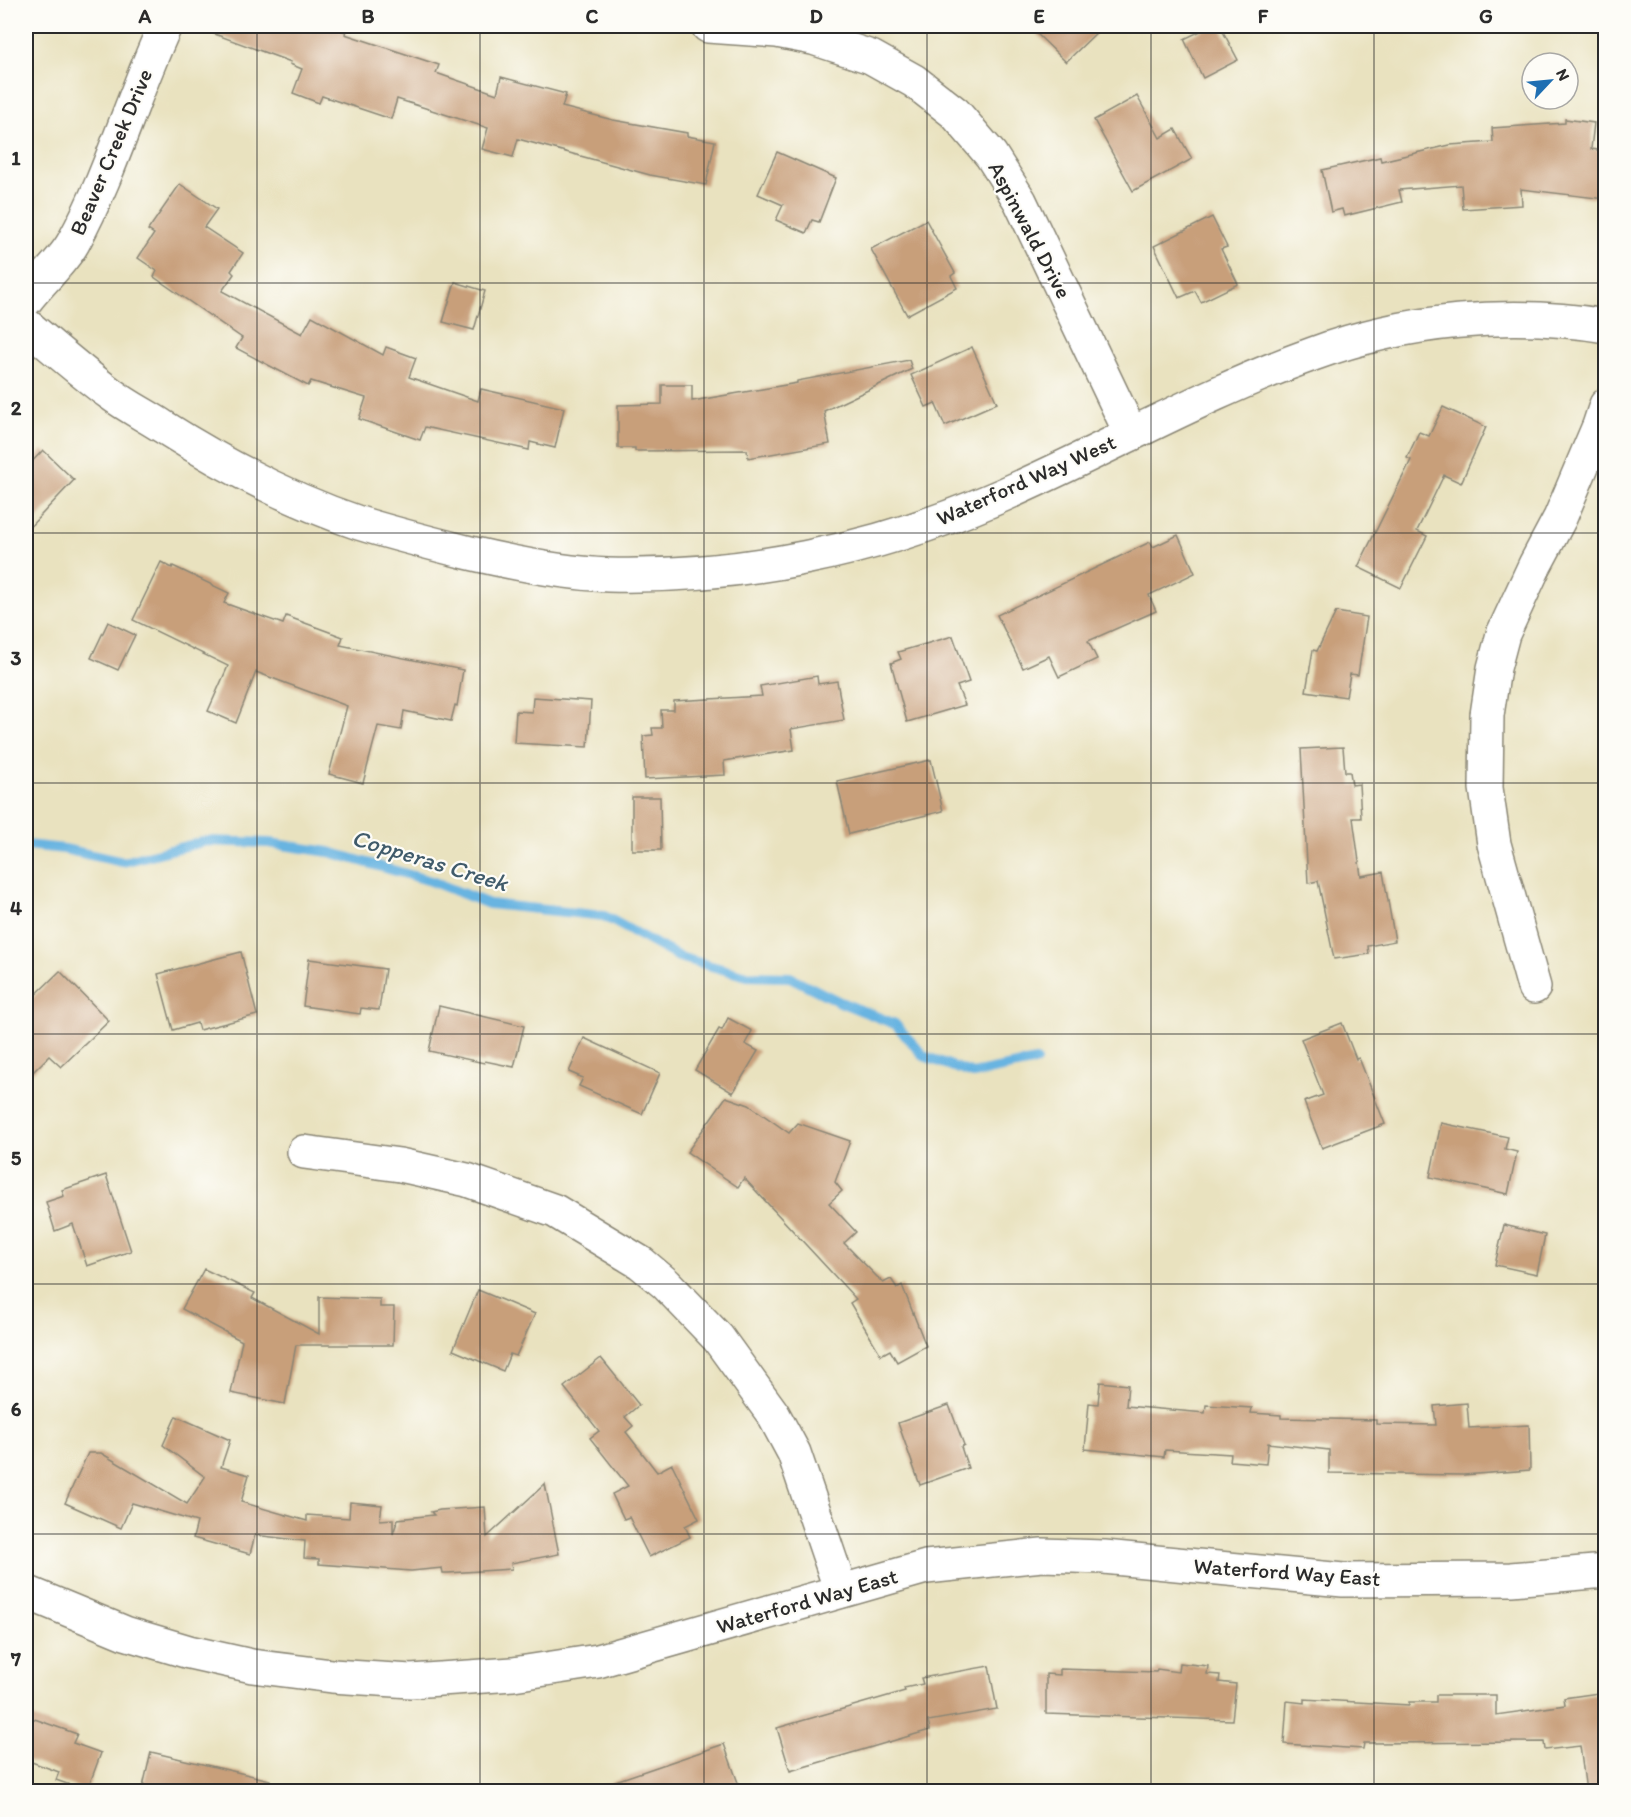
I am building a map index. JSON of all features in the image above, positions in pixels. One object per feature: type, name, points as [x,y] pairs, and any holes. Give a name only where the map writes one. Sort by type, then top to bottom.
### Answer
[{"type":"street","name":"Beaver Creek Drive","points":[[26,300],[72,245],[117,147],[165,26]]},
{"type":"street","name":"Aspinwald Drive","points":[[708,26],[777,31],[813,38],[871,57],[914,81],[955,114],[992,155],[1020,201],[1131,434]]},
{"type":"street","name":"Waterford Way West","points":[[26,325],[112,395],[200,450],[269,486],[356,522],[426,542],[518,564],[603,574],[676,574],[751,568],[844,549],[912,530],[994,499],[1248,381],[1312,354],[1356,340],[1419,327],[1524,318],[1605,326]]},
{"type":"street","points":[[1534,987],[1494,844],[1486,788],[1486,715],[1494,668],[1503,634],[1560,518],[1599,426],[1605,405]]},
{"type":"street","points":[[304,1152],[400,1165],[467,1180],[555,1211],[641,1263],[666,1284],[718,1338],[773,1413],[794,1453],[841,1591]]},
{"type":"street","name":"Waterford Way East","points":[[26,1592],[125,1633],[189,1652],[252,1666],[332,1676],[411,1681],[513,1674],[598,1661],[926,1567],[1042,1556],[1104,1557],[1343,1580],[1511,1579],[1605,1571]]},
{"type":"building","points":[[201,26],[329,26],[346,32],[345,34],[439,65],[436,73],[497,94],[501,77],[566,94],[562,107],[715,141],[706,185],[650,175],[518,139],[513,157],[482,149],[488,128],[397,99],[391,119],[322,96],[319,103],[293,93],[302,69],[290,64],[291,62],[201,29]]},
{"type":"building","points":[[1029,26],[1103,26],[1066,62]]},
{"type":"building","points":[[1211,26],[1220,26],[1238,60],[1203,78],[1184,39]]},
{"type":"building","points":[[1137,96],[1160,138],[1175,129],[1192,159],[1133,191],[1094,120]]},
{"type":"building","points":[[1565,119],[1594,123],[1591,149],[1605,151],[1605,199],[1521,189],[1522,205],[1463,209],[1461,185],[1399,190],[1402,202],[1344,216],[1342,209],[1331,212],[1322,170],[1380,157],[1381,161],[1450,145],[1493,142],[1492,128],[1565,123]]},
{"type":"building","points":[[777,152],[836,178],[819,222],[812,220],[806,233],[776,220],[783,205],[758,194]]},
{"type":"building","points":[[180,184],[217,209],[204,227],[243,253],[231,271],[234,274],[222,291],[302,334],[312,316],[383,355],[386,347],[416,358],[409,377],[478,401],[481,389],[564,408],[555,448],[530,442],[529,450],[425,427],[420,440],[359,419],[366,398],[311,381],[308,386],[236,348],[242,338],[154,277],[157,271],[138,258],[154,234],[148,230]]},
{"type":"building","points":[[1212,217],[1227,247],[1221,249],[1238,284],[1201,302],[1195,291],[1179,298],[1154,246]]},
{"type":"building","points":[[926,220],[955,273],[951,276],[957,288],[907,315],[871,249]]},
{"type":"building","points":[[455,282],[485,291],[474,330],[443,322]]},
{"type":"building","points":[[972,347],[997,403],[945,426],[935,403],[926,407],[911,375]]},
{"type":"building","points":[[909,360],[912,369],[824,411],[830,444],[748,458],[747,450],[635,451],[635,448],[618,448],[618,405],[662,404],[662,385],[692,385],[692,401],[797,383],[797,381]]},
{"type":"building","points":[[1443,407],[1486,427],[1461,483],[1444,475],[1417,531],[1427,536],[1401,588],[1358,567],[1411,460],[1407,458],[1419,432],[1429,436]]},
{"type":"building","points":[[43,450],[74,480],[26,531],[26,468]]},
{"type":"building","points":[[1178,535],[1195,573],[1149,595],[1156,611],[1088,641],[1097,659],[1059,677],[1049,656],[1023,668],[997,615],[1150,542],[1153,547]]},
{"type":"building","points":[[161,562],[229,593],[224,603],[283,624],[286,616],[343,637],[340,645],[463,670],[457,706],[455,705],[451,721],[404,711],[401,730],[378,726],[363,783],[329,774],[347,706],[256,672],[236,723],[208,711],[228,666],[133,620]]},
{"type":"building","points":[[1336,612],[1367,617],[1358,675],[1350,674],[1346,697],[1306,691],[1313,650],[1317,651]]},
{"type":"building","points":[[108,622],[135,635],[118,670],[91,658]]},
{"type":"building","points":[[953,636],[969,682],[957,686],[965,705],[907,722],[891,663],[901,659],[898,652]]},
{"type":"building","points":[[817,676],[818,684],[837,681],[844,720],[791,729],[794,750],[724,761],[725,775],[645,779],[643,736],[653,735],[652,728],[662,728],[661,710],[674,710],[674,701],[762,696],[760,686]]},
{"type":"building","points":[[533,697],[591,701],[588,747],[514,743],[516,711],[532,712]]},
{"type":"building","points":[[1343,747],[1345,772],[1350,772],[1352,785],[1359,784],[1361,818],[1353,818],[1361,876],[1383,872],[1395,941],[1368,946],[1369,954],[1334,959],[1318,881],[1308,883],[1301,749]]},
{"type":"building","points":[[931,760],[943,811],[849,834],[837,781]]},
{"type":"building","points":[[632,797],[660,797],[661,850],[632,850]]},
{"type":"building","points":[[241,952],[257,1015],[199,1030],[197,1023],[173,1030],[158,974]]},
{"type":"building","points":[[309,959],[385,969],[379,1010],[361,1008],[360,1014],[303,1006]]},
{"type":"building","points":[[60,971],[109,1021],[61,1067],[49,1056],[26,1079],[26,1004]]},
{"type":"building","points":[[439,1006],[524,1026],[514,1067],[429,1051]]},
{"type":"building","points":[[728,1018],[752,1031],[745,1044],[758,1051],[733,1093],[695,1070]]},
{"type":"building","points":[[1342,1023],[1356,1059],[1359,1058],[1385,1124],[1322,1148],[1304,1102],[1323,1095],[1301,1039]]},
{"type":"building","points":[[584,1038],[660,1073],[642,1114],[579,1086],[583,1078],[569,1072]]},
{"type":"building","points":[[726,1097],[749,1105],[789,1133],[798,1123],[850,1141],[835,1182],[842,1191],[829,1203],[856,1232],[844,1243],[883,1283],[891,1279],[897,1288],[902,1285],[926,1346],[897,1362],[890,1350],[881,1355],[850,1303],[856,1299],[744,1178],[738,1187],[687,1152]]},
{"type":"building","points":[[1441,1123],[1508,1137],[1505,1149],[1517,1152],[1508,1194],[1430,1177]]},
{"type":"building","points":[[106,1175],[131,1251],[87,1266],[73,1224],[55,1231],[46,1202],[64,1196],[62,1190]]},
{"type":"building","points":[[1504,1225],[1545,1235],[1537,1274],[1495,1265]]},
{"type":"building","points":[[204,1269],[255,1293],[252,1298],[319,1334],[319,1297],[380,1299],[380,1307],[394,1307],[393,1345],[296,1345],[285,1404],[231,1393],[242,1341],[182,1309]]},
{"type":"building","points":[[478,1290],[535,1314],[516,1356],[510,1354],[503,1371],[453,1350]]},
{"type":"building","points":[[601,1358],[639,1405],[625,1417],[633,1426],[626,1432],[657,1472],[672,1464],[699,1519],[685,1526],[690,1537],[649,1557],[629,1517],[624,1519],[612,1494],[628,1486],[590,1438],[599,1431],[564,1387]]},
{"type":"building","points":[[1100,1382],[1128,1385],[1126,1406],[1205,1413],[1206,1405],[1252,1408],[1251,1413],[1281,1415],[1281,1418],[1376,1420],[1376,1424],[1436,1425],[1434,1406],[1467,1403],[1469,1428],[1529,1425],[1530,1470],[1463,1475],[1329,1473],[1329,1450],[1268,1443],[1266,1464],[1230,1461],[1231,1454],[1165,1450],[1164,1457],[1085,1449],[1089,1403],[1098,1404]]},
{"type":"building","points":[[949,1405],[964,1445],[961,1447],[968,1468],[920,1485],[898,1423]]},
{"type":"building","points":[[176,1416],[230,1440],[221,1467],[249,1475],[241,1502],[307,1521],[307,1515],[349,1518],[350,1502],[382,1505],[380,1520],[393,1519],[393,1534],[398,1519],[434,1515],[431,1512],[440,1510],[485,1507],[487,1537],[545,1484],[559,1554],[511,1563],[512,1569],[448,1573],[443,1573],[442,1568],[411,1571],[319,1564],[319,1559],[304,1558],[305,1541],[255,1535],[250,1554],[193,1538],[197,1522],[132,1503],[121,1528],[65,1503],[88,1453],[101,1453],[187,1504],[205,1477],[163,1445]]},
{"type":"building","points":[[1179,1663],[1208,1666],[1207,1674],[1220,1675],[1219,1682],[1236,1684],[1232,1720],[1046,1714],[1046,1674],[1060,1675],[1060,1669],[1156,1672],[1157,1669],[1178,1672]]},
{"type":"building","points":[[989,1666],[997,1709],[928,1721],[930,1730],[790,1771],[777,1728],[905,1691],[904,1688],[923,1684],[921,1678]]},
{"type":"building","points":[[1605,1692],[1605,1791],[1586,1791],[1580,1746],[1545,1750],[1544,1742],[1364,1743],[1363,1749],[1284,1744],[1287,1701],[1304,1703],[1304,1699],[1409,1705],[1409,1702],[1436,1702],[1436,1695],[1496,1695],[1496,1715],[1565,1705],[1564,1698]]},
{"type":"building","points":[[26,1716],[77,1734],[73,1743],[101,1753],[87,1791],[56,1780],[59,1772],[26,1760]]},
{"type":"building","points":[[724,1744],[741,1791],[599,1791],[598,1787]]},
{"type":"building","points":[[151,1752],[270,1780],[269,1791],[142,1791]]},
{"type":"waterway","name":"Copperas Creek","points":[[26,845],[64,849],[123,862],[206,841],[269,843],[329,852],[431,881],[489,904],[604,916],[679,957],[747,976],[790,977],[840,1002],[895,1024],[924,1056],[973,1074],[1036,1061]]}]
